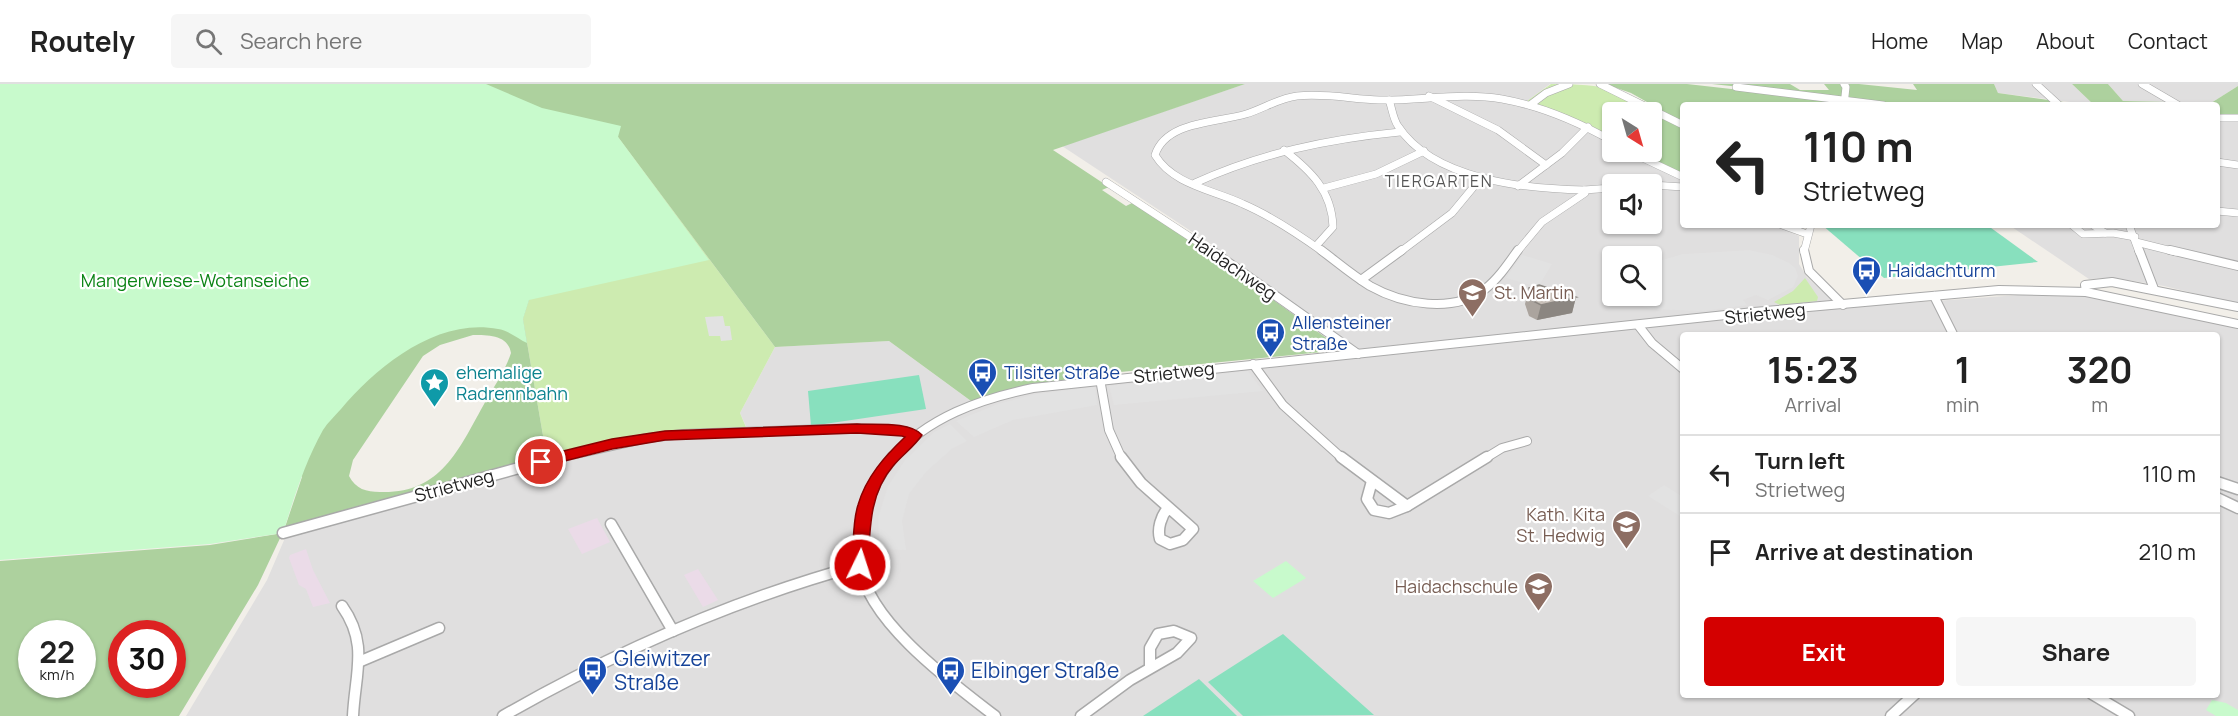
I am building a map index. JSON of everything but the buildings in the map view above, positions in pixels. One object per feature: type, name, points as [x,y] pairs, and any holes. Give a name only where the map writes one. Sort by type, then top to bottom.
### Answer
[{"type":"street","points":[[1530,105],[1546,93],[1569,84]]},
{"type":"street","points":[[1600,84],[1680,124]]},
{"type":"street","points":[[1844,84],[1846,87],[1844,102]]},
{"type":"street","points":[[2036,84],[2056,102]]},
{"type":"street","points":[[2142,84],[2173,102]]},
{"type":"street","points":[[1736,87],[1837,102]]},
{"type":"street","points":[[1584,190],[1585,193],[1543,222],[1522,242],[1491,286],[1478,296],[1461,301],[1426,304],[1390,295],[1361,280],[1316,246],[1246,205],[1173,175],[1157,162],[1155,150],[1167,137],[1194,125],[1242,116],[1276,101],[1298,96],[1331,95],[1389,100],[1429,96],[1485,97],[1530,105],[1588,127],[1602,135]]},
{"type":"street","points":[[1429,96],[1498,130],[1546,165]]},
{"type":"street","points":[[1389,100],[1400,132],[1424,151],[1452,167],[1481,178],[1518,186],[1584,190],[1602,189]]},
{"type":"street","points":[[2220,118],[2238,118]]},
{"type":"street","points":[[1518,186],[1562,153],[1588,127]]},
{"type":"street","points":[[1195,183],[1246,161],[1284,150],[1342,139],[1400,132]]},
{"type":"street","points":[[1284,150],[1312,172],[1324,188],[1333,210],[1332,227],[1326,237],[1316,246]]},
{"type":"street","points":[[1324,188],[1383,173],[1407,163],[1424,151]]},
{"type":"street","points":[[1651,162],[1680,176]]},
{"type":"street","points":[[2220,162],[2238,165]]},
{"type":"street","points":[[1361,280],[1447,217],[1481,178]]},
{"type":"street","name":"Haidachweg","points":[[1106,182],[1209,248],[1358,354]]},
{"type":"street","points":[[1662,186],[1680,187]]},
{"type":"street","points":[[2220,211],[2238,213]]},
{"type":"street","points":[[1790,228],[1807,234]]},
{"type":"street","points":[[1810,228],[1802,254],[1806,266],[1843,305]]},
{"type":"street","points":[[2074,228],[2090,235],[2105,232]]},
{"type":"street","points":[[2098,228],[2105,232],[2238,266]]},
{"type":"street","points":[[2130,228],[2154,289]]},
{"type":"street","name":"Strietweg","points":[[2086,292],[2085,285],[2112,282],[2238,307]]},
{"type":"street","name":"Strietweg","points":[[283,533],[571,454],[648,438],[683,434],[857,428],[904,431],[915,435],[939,420],[991,397],[1022,389],[1100,380],[1638,325],[2021,289],[2086,292],[2238,324]]},
{"type":"street","points":[[1934,296],[1952,332]]},
{"type":"street","points":[[1638,325],[1652,343],[1680,366]]},
{"type":"street","points":[[1253,364],[1262,380],[1293,416],[1372,481],[1407,506]]},
{"type":"street","points":[[1100,380],[1109,431],[1122,461],[1143,486],[1168,508]]},
{"type":"street","points":[[915,435],[887,463],[873,485],[865,506],[860,565],[866,583],[883,613],[935,669],[995,716]]},
{"type":"street","points":[[1372,481],[1367,488],[1367,503],[1372,509],[1387,514],[1394,513],[1502,448],[1527,441]]},
{"type":"street","points":[[2220,483],[2238,489]]},
{"type":"street","points":[[2220,499],[2238,508]]},
{"type":"street","points":[[611,524],[673,632]]},
{"type":"street","points":[[503,716],[545,691],[673,632],[752,599],[860,565]]},
{"type":"street","points":[[342,606],[354,619],[360,643],[361,661],[354,685],[353,716]]},
{"type":"street","points":[[361,661],[439,628]]},
{"type":"street","points":[[1081,716],[1150,668]]},
{"type":"street","points":[[1891,716],[1911,698]]},
{"type":"street","points":[[2099,698],[2129,716]]},
{"type":"shaded area","points":[[1245,84],[1550,84],[1522,105],[1556,116],[1602,139],[1602,162],[1646,162],[1680,179],[1680,228],[1782,228],[1799,236],[1799,264],[1807,277],[1833,301],[1358,349],[1215,247],[1062,146]]},
{"type":"shaded area","points":[[1994,84],[2072,84],[2091,102],[2070,102],[1998,93]]},
{"type":"shaded area","points":[[2108,84],[2238,84],[2213,102],[2123,101]]},
{"type":"shaded area","points":[[2220,120],[2238,120],[2238,304],[2164,286],[2115,278],[2089,279],[2013,228],[2220,228]]},
{"type":"shaded area","points":[[1749,250],[1772,255],[1789,263],[1795,268],[1798,276],[1793,287],[1768,300],[1756,295],[1743,300],[1747,305],[1704,311],[1650,309],[1642,306],[1662,306],[1662,260],[1683,254]]},
{"type":"shaded area","points":[[1522,255],[1552,264],[1538,287],[1506,278]]},
{"type":"shaded area","points":[[2033,294],[2089,295],[2151,311],[2180,313],[2238,329],[2238,716],[186,716],[267,580],[288,531],[616,442],[748,431],[740,413],[775,347],[889,341],[979,407],[1029,391],[1852,307]]},
{"type":"shaded area","points":[[723,316],[725,326],[730,326],[732,340],[721,341],[720,336],[709,336],[705,317]]},
{"type":"shaded area","points":[[1248,371],[1263,391],[1114,405],[1109,386]]},
{"type":"shaded area","points":[[1095,387],[1097,405],[1013,420],[974,437],[956,421],[998,404],[1036,394]]},
{"type":"shaded area","points":[[950,424],[967,441],[953,448],[926,472],[909,494],[902,521],[906,550],[880,549],[878,518],[888,486],[905,460],[934,432]]},
{"type":"shaded area","points":[[1664,485],[1680,495],[1680,516],[1648,496]]},
{"type":"shaded area","points":[[597,518],[610,542],[582,554],[568,529]]},
{"type":"shaded area","points":[[306,549],[313,570],[330,603],[313,607],[306,589],[299,585],[289,558],[290,555]]},
{"type":"shaded area","points":[[698,569],[718,600],[703,607],[684,575]]},
{"type":"green space","points":[[0,84],[1245,84],[1053,150],[1109,187],[1102,190],[1126,206],[1132,203],[1204,250],[1329,340],[1331,347],[1322,352],[1100,374],[1020,387],[971,401],[889,341],[775,347],[618,137],[529,300],[523,319],[547,459],[282,534],[258,585],[179,716],[0,716],[0,561],[210,545],[283,533],[302,477]],"holes":[[[473,335],[502,339],[511,353],[502,374],[465,439],[445,467],[418,486],[401,491],[380,492],[358,487],[349,476],[353,460],[423,356],[440,345]]]},
{"type":"green space","name":"Mangerwiese-Wotanseiche","points":[[0,84],[486,84],[542,108],[621,126],[618,137],[709,260],[529,300],[523,319],[527,343],[502,330],[476,327],[453,330],[410,348],[372,377],[325,427],[305,467],[283,533],[210,544],[0,560]]},
{"type":"green space","points":[[1551,84],[1601,87],[1646,102],[1602,102],[1602,134],[1527,101]]},
{"type":"green space","points":[[1605,84],[1687,84],[1838,101],[1680,102],[1680,173],[1658,162],[1662,162],[1662,119],[1670,115],[1662,110],[1662,102],[1647,102],[1631,93]]},
{"type":"green space","points":[[1712,84],[1790,84],[1800,90],[1829,90],[1824,84],[1859,84],[1917,90],[1913,84],[1994,84],[1998,93],[2064,102],[1883,102]]},
{"type":"green space","points":[[2072,84],[2108,84],[2123,101],[2167,102],[2091,102]]},
{"type":"green space","points":[[2238,86],[2238,115],[2220,116],[2220,102],[2213,102]]},
{"type":"green space","points":[[1662,111],[1670,115],[1662,119]]},
{"type":"green space","points":[[618,137],[775,347],[740,413],[748,432],[670,434],[547,459],[523,319],[529,300]]},
{"type":"green space","points":[[1826,228],[1991,228],[2038,262],[1884,278]]},
{"type":"green space","points":[[1805,278],[1818,297],[1817,301],[1780,305],[1774,302],[1793,291]]},
{"type":"green space","points":[[919,375],[926,409],[811,426],[808,391]]},
{"type":"green space","points":[[1286,561],[1306,578],[1273,598],[1253,581]]},
{"type":"green space","points":[[1283,634],[1374,715],[1243,716],[1208,682]]},
{"type":"green space","points":[[1199,679],[1237,716],[1143,716]]},
{"type":"green space","points":[[2212,700],[2226,703],[2238,710],[2238,716],[2216,716],[2206,710]]},
{"type":"place","name":"Haidachturm","points":[[1867,296]]},
{"type":"place","name":"St. Martin","points":[[1473,318]]},
{"type":"place","name":"Allensteiner Straße","points":[[1271,358]]},
{"type":"place","name":"Tilsiter Straße","points":[[983,398]]},
{"type":"place","name":"ehemalige Radrennbahn","points":[[435,408]]},
{"type":"place","name":"Kath. Kita St. Hedwig","points":[[1626,550]]},
{"type":"place","name":"Haidachschule","points":[[1539,612]]},
{"type":"place","name":"Gleiwitzer Straße","points":[[593,696]]},
{"type":"place","name":"Elbinger Straße","points":[[950,696]]},
{"type":"district","name":"TIERGARTEN","points":[[1439,181]]},
{"type":"route","points":[[541,462],[612,444],[683,434],[743,434],[857,428],[888,429],[915,435],[887,463],[873,485],[865,506],[860,565]]}]
